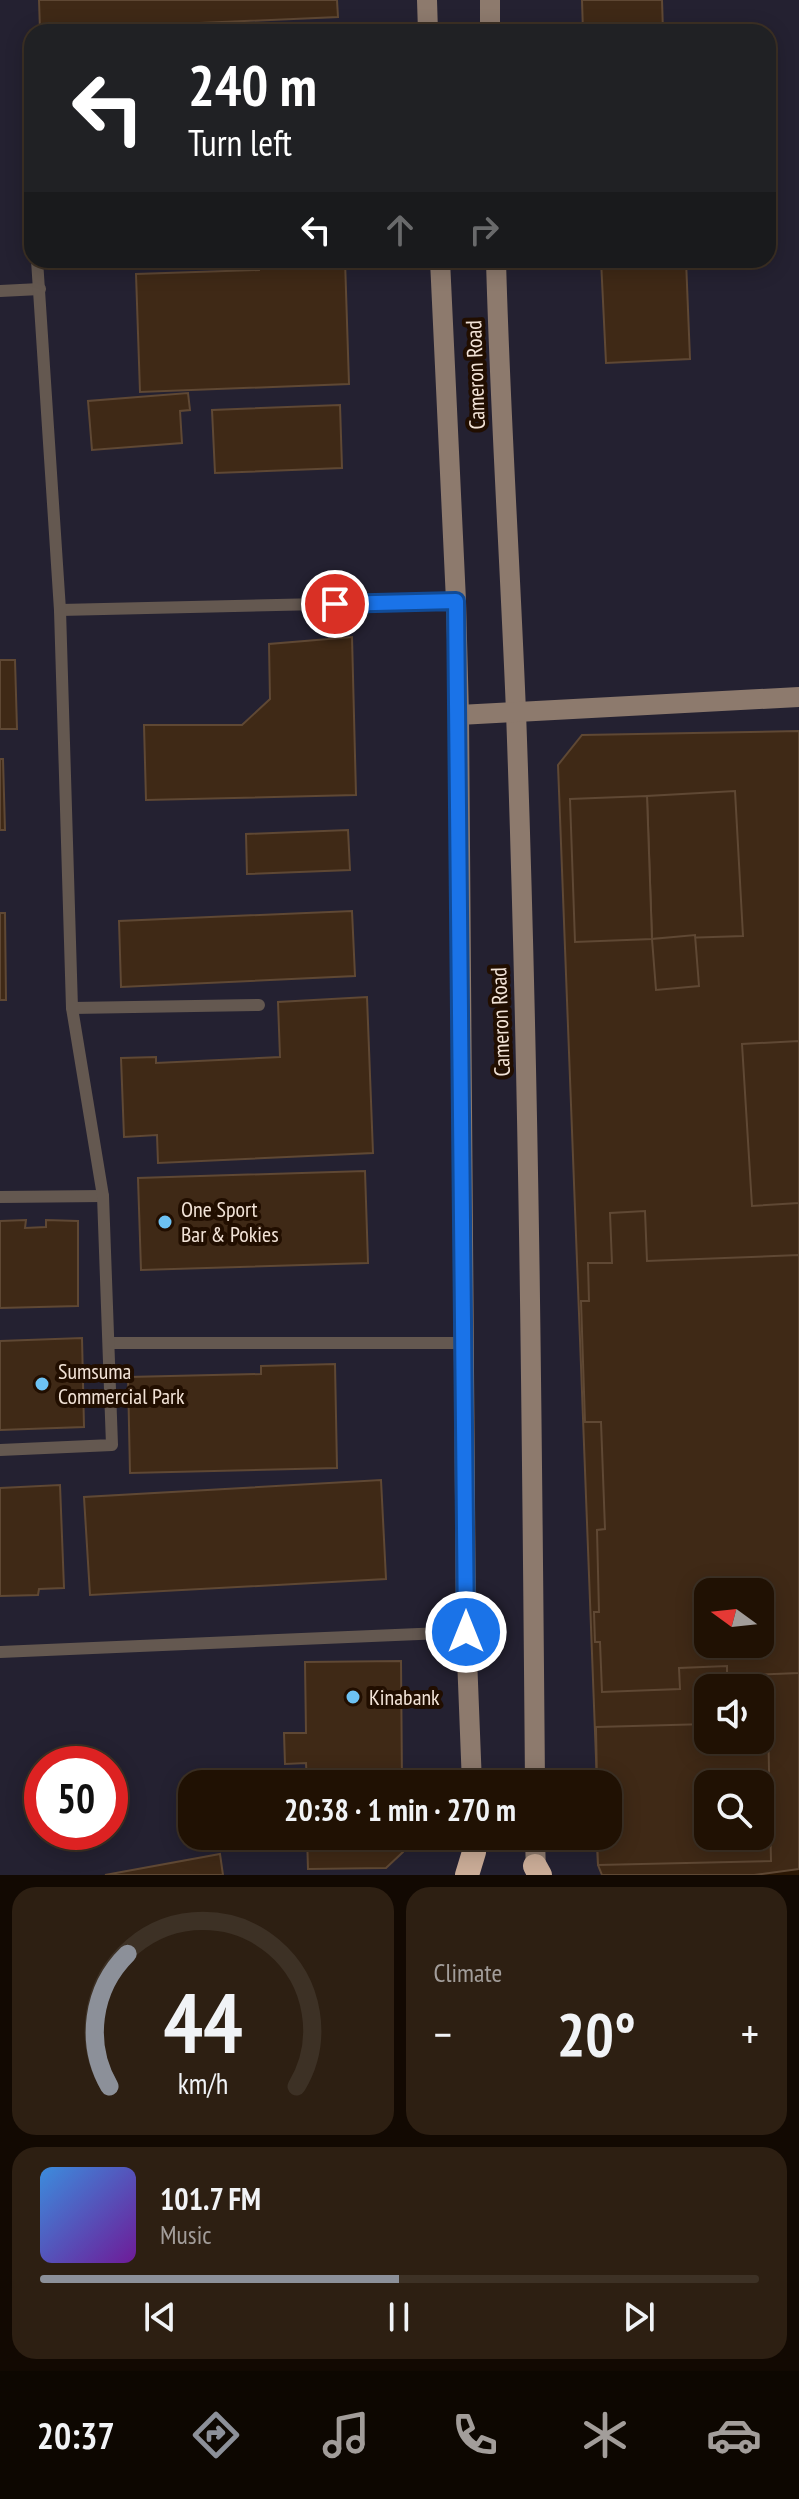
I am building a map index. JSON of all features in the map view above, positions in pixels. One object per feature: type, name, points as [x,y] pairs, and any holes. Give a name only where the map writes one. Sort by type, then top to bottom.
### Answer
[{"type":"main road","points":[[427,0],[428,24]]},
{"type":"main road","points":[[490,0],[490,24]]},
{"type":"main road","name":"Cameron Road","points":[[440,268],[459,715],[466,1632],[471,1770]]},
{"type":"main road","name":"Cameron Road","points":[[496,268],[499,394],[516,710],[531,1283],[535,1770]]},
{"type":"main road","points":[[459,715],[799,697]]},
{"type":"main road","points":[[536,1850],[537,1872]]},
{"type":"lane","points":[[0,1450],[112,1445],[103,1196],[72,1008],[60,610],[38,268]]},
{"type":"lane","points":[[0,291],[40,289]]},
{"type":"lane","points":[[60,610],[456,601]]},
{"type":"lane","points":[[72,1008],[259,1005]]},
{"type":"lane","points":[[0,1197],[103,1196]]},
{"type":"lane","points":[[110,1343],[465,1343]]},
{"type":"lane","points":[[0,1652],[466,1632]]},
{"type":"shaded area","points":[[0,0],[799,0],[799,1869],[754,1875],[0,1875]]},
{"type":"building","points":[[39,0],[337,0],[338,17],[178,24],[40,24]]},
{"type":"building","points":[[582,0],[662,0],[663,24],[583,24]]},
{"type":"building","points":[[345,268],[349,384],[140,392],[136,274]]},
{"type":"building","points":[[601,268],[686,268],[690,359],[606,363]]},
{"type":"building","points":[[188,393],[190,410],[180,411],[182,443],[92,450],[88,401]]},
{"type":"building","points":[[340,405],[342,468],[215,473],[212,410]]},
{"type":"building","points":[[352,637],[356,795],[146,800],[144,725],[242,725],[270,699],[269,644]]},
{"type":"building","points":[[0,660],[15,660],[17,729],[0,729]]},
{"type":"building","points":[[799,731],[799,1869],[754,1875],[602,1875],[598,1865],[597,1850],[622,1850],[622,1770],[596,1770],[558,765],[582,735]]},
{"type":"building","points":[[0,759],[3,759],[5,830],[0,830]]},
{"type":"building","points":[[735,791],[743,936],[652,939],[647,796]]},
{"type":"building","points":[[647,796],[652,939],[575,942],[570,799]]},
{"type":"building","points":[[348,830],[350,870],[247,874],[246,834]]},
{"type":"building","points":[[352,911],[355,976],[121,987],[119,921]]},
{"type":"building","points":[[0,913],[5,913],[6,1000],[0,1000]]},
{"type":"building","points":[[695,935],[699,986],[656,990],[652,939]]},
{"type":"building","points":[[367,997],[373,1153],[158,1163],[157,1135],[124,1137],[121,1058],[156,1057],[156,1063],[280,1057],[278,1002]]},
{"type":"building","points":[[799,1041],[799,1203],[752,1206],[742,1044]]},
{"type":"building","points":[[365,1171],[368,1263],[141,1270],[138,1178]]},
{"type":"building","points":[[645,1211],[647,1261],[799,1255],[799,1673],[727,1674],[727,1666],[679,1668],[680,1689],[602,1692],[600,1642],[595,1642],[594,1612],[599,1612],[597,1530],[605,1529],[601,1422],[585,1422],[581,1301],[589,1301],[588,1263],[612,1263],[610,1213]]},
{"type":"building","name":"Sumsuma Commercial Park","points":[[26,1220],[25,1228],[46,1227],[46,1220],[78,1221],[78,1306],[0,1308],[0,1221]]},
{"type":"building","name":"Sumsuma Commercial Park","points":[[82,1338],[84,1427],[0,1430],[0,1341]]},
{"type":"building","points":[[335,1364],[337,1468],[130,1473],[128,1377],[261,1374],[261,1366]]},
{"type":"building","points":[[381,1480],[386,1579],[90,1595],[84,1497]]},
{"type":"building","points":[[60,1485],[64,1588],[39,1589],[38,1595],[0,1596],[0,1488]]},
{"type":"building","name":"Kinabank","points":[[401,1661],[402,1770],[306,1770],[306,1763],[285,1764],[284,1733],[306,1733],[305,1662]]},
{"type":"building","points":[[694,1724],[694,1754],[769,1754],[769,1770],[694,1770],[694,1850],[771,1850],[771,1861],[598,1865],[597,1850],[622,1850],[622,1770],[597,1770],[596,1727]]},
{"type":"building","points":[[307,1850],[403,1850],[386,1868],[308,1869]]},
{"type":"building","points":[[220,1854],[223,1875],[105,1875]]},
{"type":"place","name":"One Sport Bar & Pokies","points":[[165,1222]]},
{"type":"place","name":"Sumsuma Commercial Park","points":[[42,1384]]},
{"type":"place","name":"Kinabank","points":[[353,1697]]},
{"type":"route","points":[[335,604],[456,601],[466,1632]]}]
